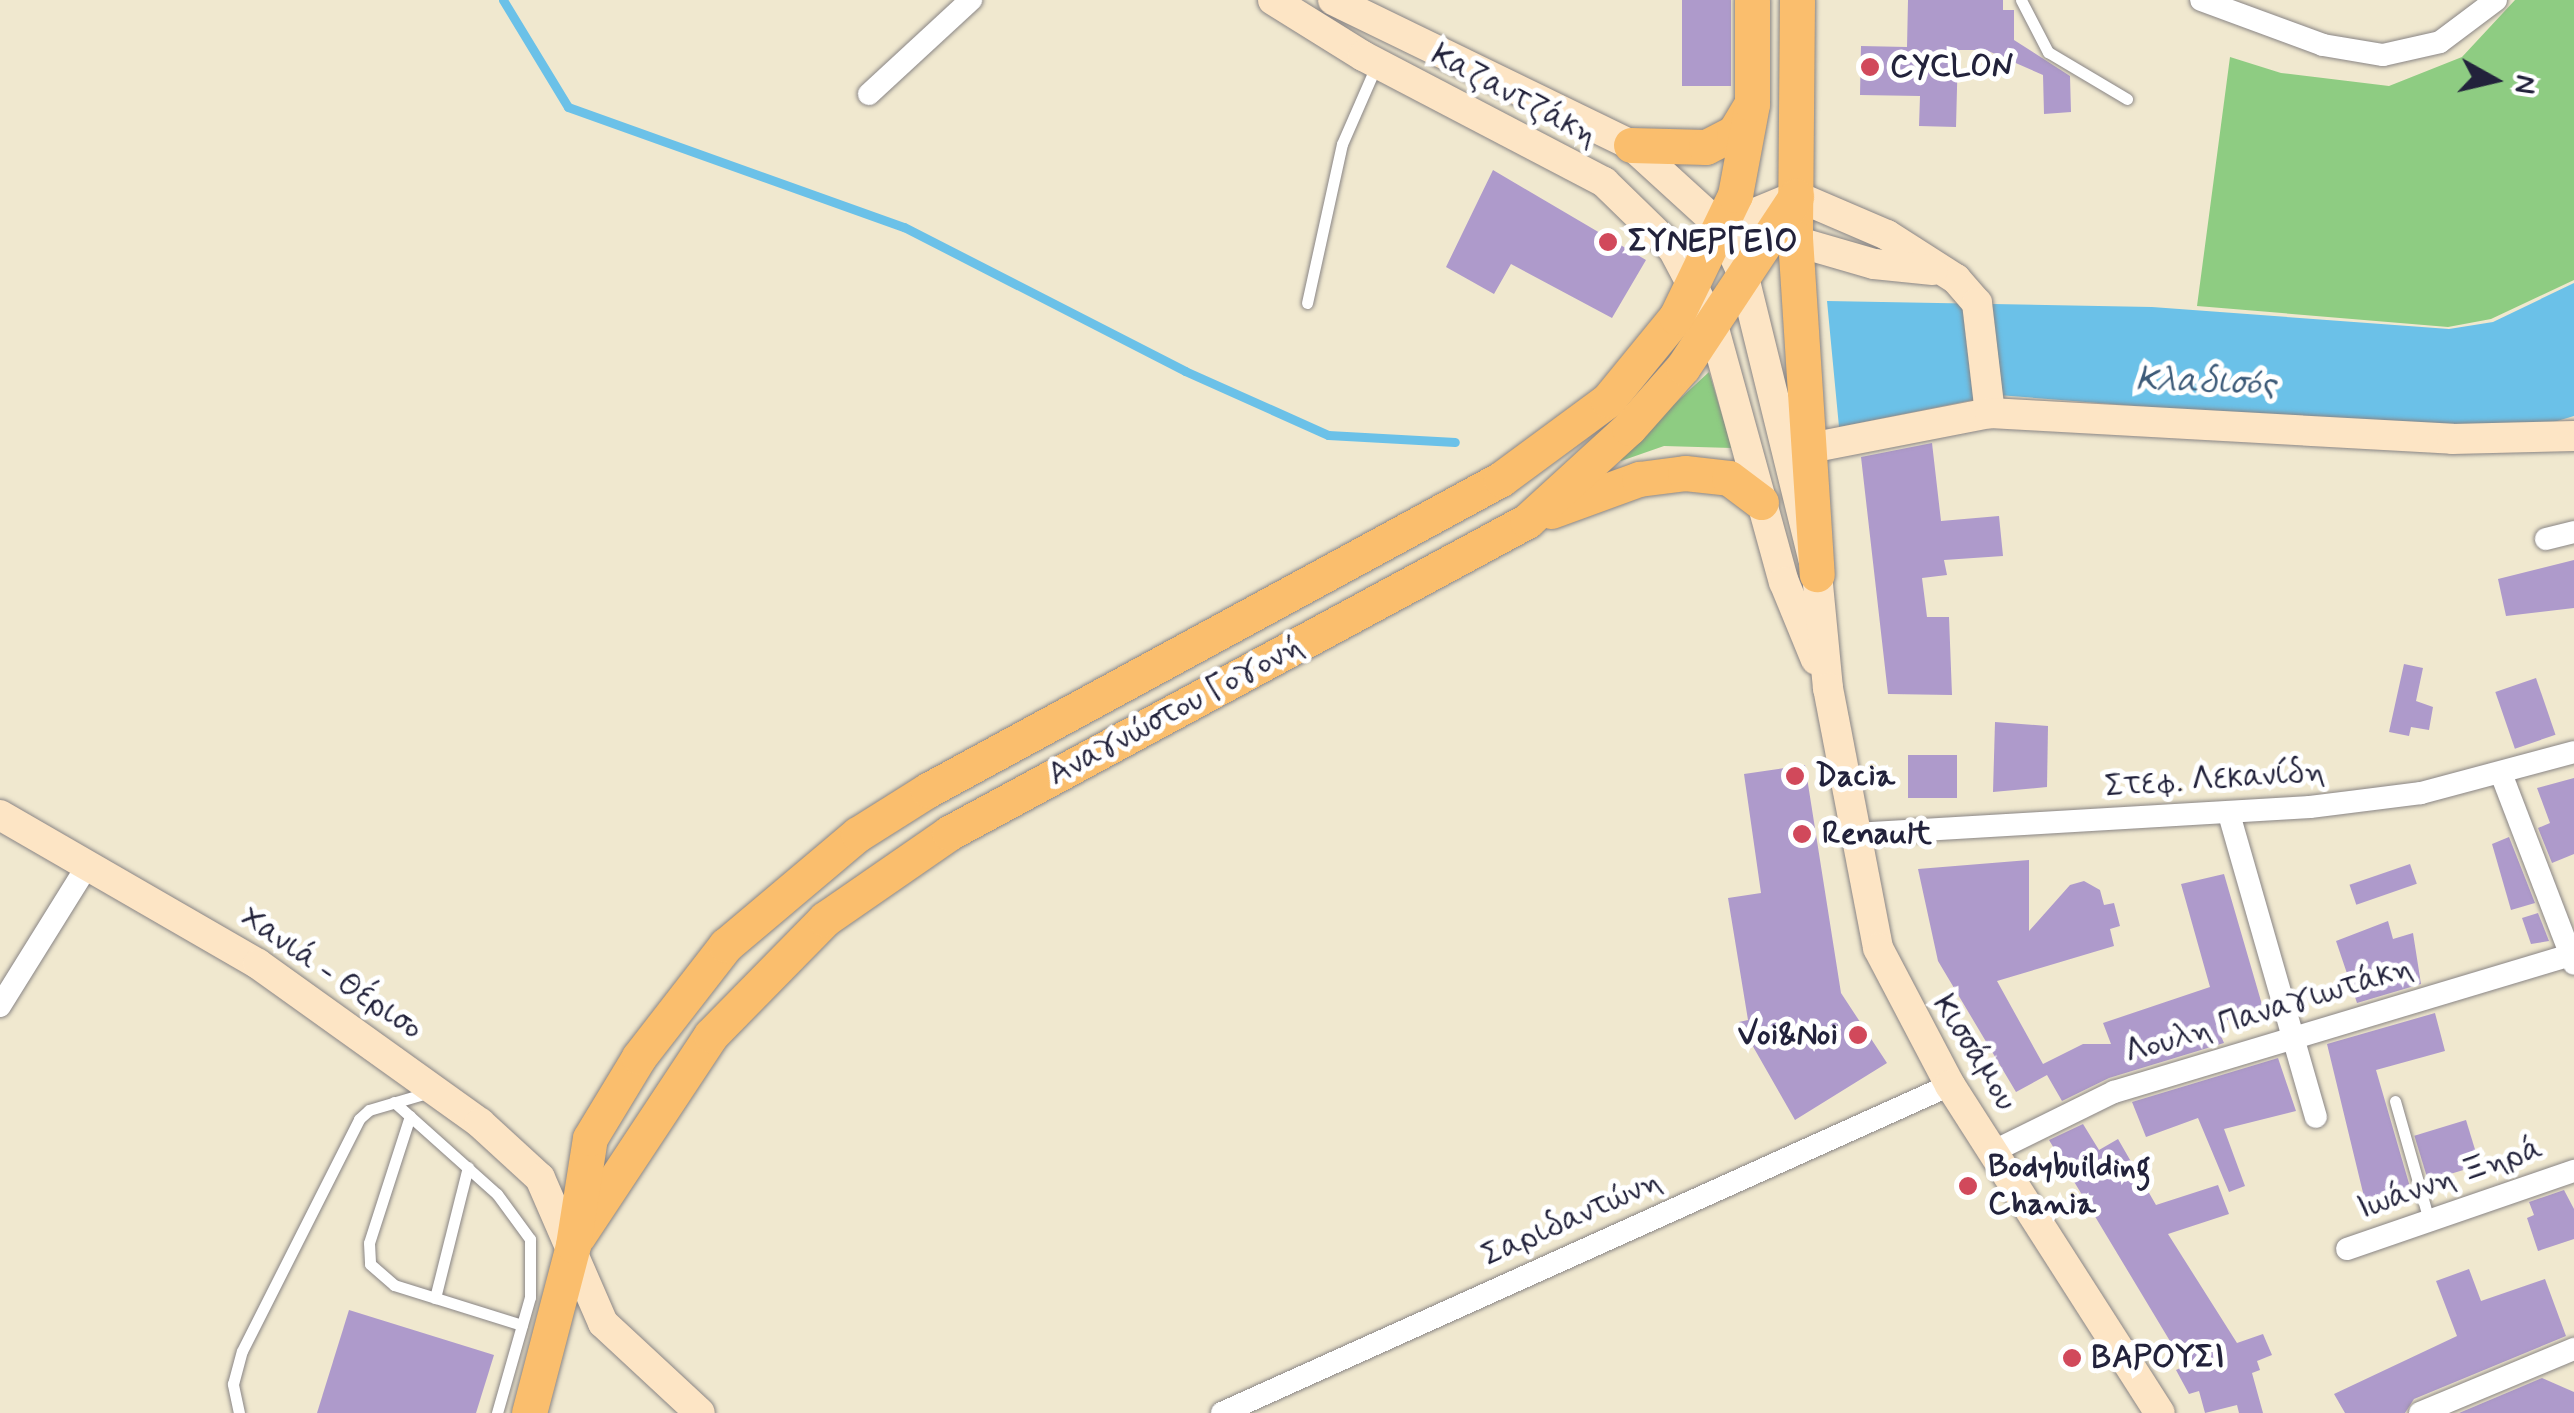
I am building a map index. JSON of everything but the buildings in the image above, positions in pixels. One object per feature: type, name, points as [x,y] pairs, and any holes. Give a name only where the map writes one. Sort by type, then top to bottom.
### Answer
[{"type":"main road","name":"Καζαντζάκη","points":[[1273,0],[1377,64],[1604,182],[1660,233],[1696,284]]},
{"type":"main road","name":"Καζαντζάκη","points":[[1333,0],[1631,145],[1721,226]]},
{"type":"main road","name":"Αναγνώστου Γογονή","points":[[529,1413],[572,1245],[581,1169],[605,1107],[688,990],[789,888],[928,790],[1502,479],[1608,400],[1658,344],[1696,284],[1743,165],[1752,104],[1752,0]]},
{"type":"main road","points":[[1797,0],[1796,196],[1783,236],[1810,448],[1817,574]]},
{"type":"main road","points":[[1631,145],[1706,146],[1734,133],[1752,104]]},
{"type":"main road","points":[[1721,226],[1796,196],[1887,234],[1941,271],[1977,302],[1989,406]]},
{"type":"main road","points":[[1721,226],[1783,236],[1874,264],[1941,271]]},
{"type":"main road","name":"Κισσάμου","points":[[1721,226],[1744,278],[1817,574],[1828,688],[1878,948],[1950,1085],[2160,1413]]},
{"type":"main road","name":"Αναγνώστου Γογονή","points":[[572,1245],[711,1035],[766,972],[889,870],[1527,521],[1629,428],[1713,326],[1744,278],[1783,236]]},
{"type":"main road","name":"Κισσάμου","points":[[1696,284],[1713,326],[1784,582],[1828,688]]},
{"type":"main road","points":[[1810,448],[1989,406],[2483,441],[2574,436]]},
{"type":"main road","points":[[1527,521],[1658,474],[1729,478],[1761,502]]},
{"type":"main road","name":"Χανιά - Θέρισο","points":[[0,815],[90,863],[258,964],[439,1089],[529,1165],[572,1245],[603,1323],[700,1413]]},
{"type":"street","points":[[869,94],[971,0]]},
{"type":"street","points":[[2201,0],[2323,45],[2383,55],[2440,42],[2496,0]]},
{"type":"street","points":[[2546,539],[2574,532]]},
{"type":"street","name":"Στεφ. Λεκανίδη","points":[[1855,834],[2229,814],[2421,794],[2502,776],[2574,752]]},
{"type":"street","points":[[2502,776],[2573,958]]},
{"type":"street","points":[[2229,814],[2316,1117]]},
{"type":"street","points":[[0,1006],[90,863]]},
{"type":"street","name":"Λουλη Παναγιωτάκη","points":[[1994,1152],[2114,1092],[2573,958]]},
{"type":"street","name":"Σαριδαντώνη","points":[[1222,1413],[1950,1085]]},
{"type":"street","name":"Ιωάννη Ξηρά","points":[[2347,1248],[2574,1171]]},
{"type":"street","points":[[2420,1413],[2574,1350]]},
{"type":"lane","points":[[2021,0],[2048,52],[2127,100]]},
{"type":"lane","points":[[1307,303],[1346,131],[1377,64]]},
{"type":"lane","points":[[239,1413],[233,1384],[242,1350],[359,1120],[394,1102],[439,1089]]},
{"type":"lane","points":[[2395,1101],[2429,1220]]},
{"type":"lane","points":[[394,1102],[517,1216],[530,1239],[530,1297],[498,1413]]},
{"type":"lane","points":[[410,1116],[368,1254],[384,1281],[522,1325]]},
{"type":"lane","points":[[434,1298],[468,1167]]},
{"type":"green space","points":[[2515,0],[2574,0],[2574,280],[2491,319],[2448,327],[2197,306],[2230,57],[2281,73],[2389,86],[2462,57]]},
{"type":"green space","points":[[1709,372],[1732,448],[1664,446],[1621,461],[1618,456]]},
{"type":"water","name":"Κλαδισός","points":[[2574,283],[2574,416],[2526,430],[2387,426],[1998,395],[1839,427],[1827,301],[2152,307],[2449,329],[2493,322]]},
{"type":"waterway","points":[[503,0],[568,107],[904,227],[1185,371],[1328,435],[1455,442]]},
{"type":"place","name":"CYCLON","points":[[1870,67]]},
{"type":"place","name":"ΣΥΝΕΡΓΕΙΟ","points":[[1608,242]]},
{"type":"place","name":"Dacia","points":[[1795,776]]},
{"type":"place","name":"Renault","points":[[1802,834]]},
{"type":"place","name":"Voi&Noi","points":[[1858,1035]]},
{"type":"place","name":"Bodybuilding Chania","points":[[1968,1186]]},
{"type":"place","name":"ΒΑΡΟΥΣΙ","points":[[2072,1358]]}]
